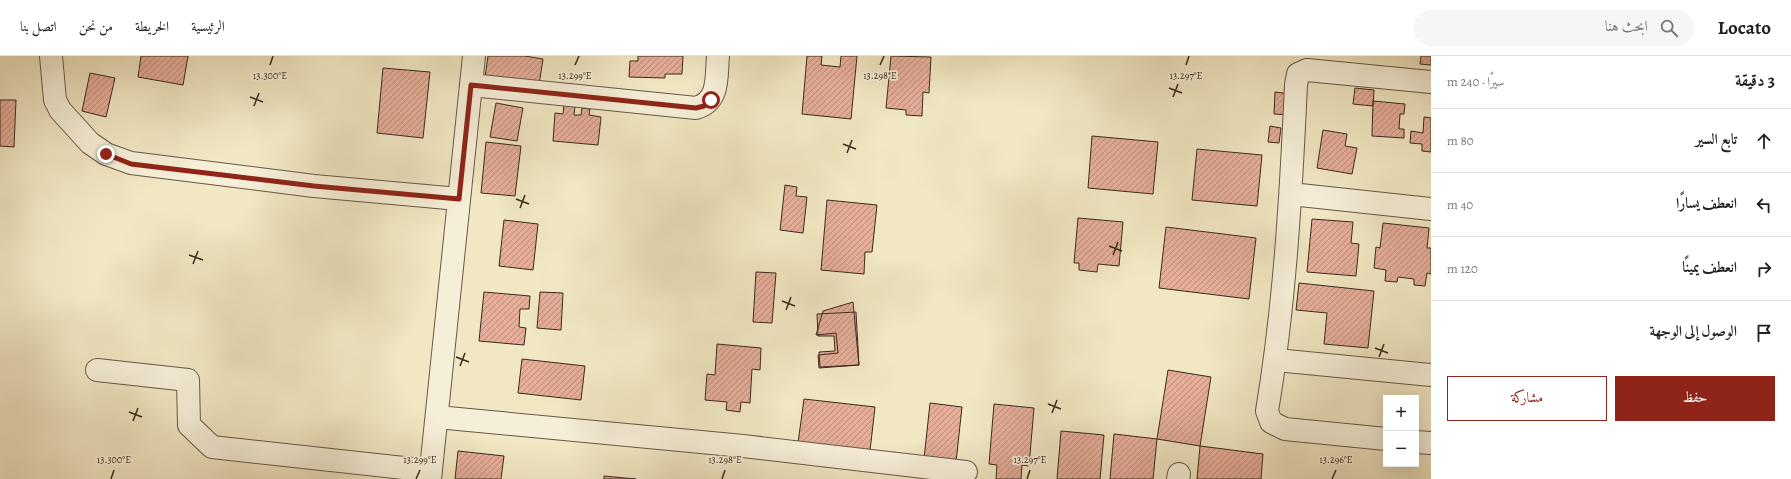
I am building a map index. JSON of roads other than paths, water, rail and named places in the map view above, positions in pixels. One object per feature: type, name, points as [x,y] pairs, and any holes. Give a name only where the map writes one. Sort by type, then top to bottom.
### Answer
[{"type":"street","points":[[51,56],[55,100],[60,110],[90,143],[106,154],[131,164],[314,186],[459,199]]},
{"type":"street","points":[[97,370],[188,380],[189,425],[212,447],[431,475],[474,56]]},
{"type":"street","points":[[471,85],[696,108],[704,106],[711,100],[715,89],[718,56]]},
{"type":"street","points":[[1383,439],[1285,429],[1271,422],[1267,411],[1276,360],[1291,194],[1298,74],[1307,70],[1431,82]]},
{"type":"street","points":[[1291,194],[1431,208]]},
{"type":"street","points":[[1276,360],[1431,375]]},
{"type":"street","points":[[437,417],[743,446],[966,472]]},
{"type":"street","points":[[1419,442],[1431,443]]}]
